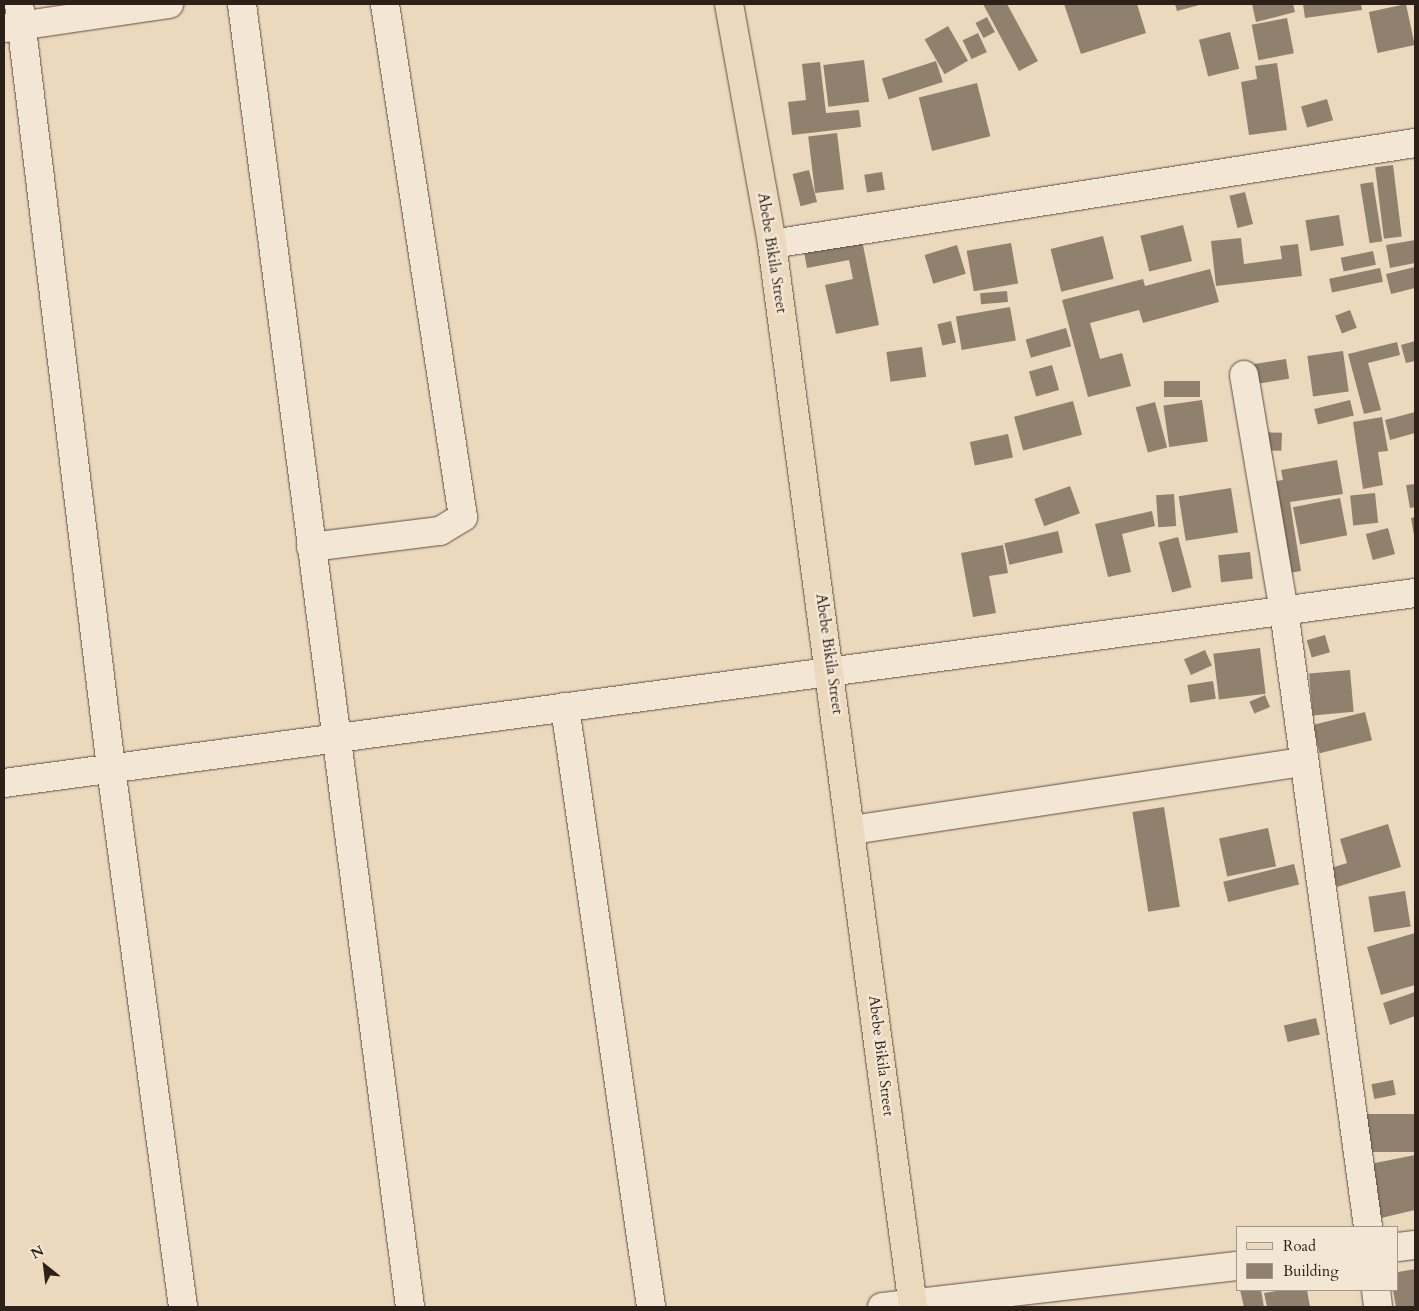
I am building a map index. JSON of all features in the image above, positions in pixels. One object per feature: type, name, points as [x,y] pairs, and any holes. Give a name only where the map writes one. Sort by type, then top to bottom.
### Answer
[{"type":"main road","name":"Abebe Bikila Street","points":[[729,4],[772,244],[832,671],[912,1306]]},
{"type":"street","points":[[169,4],[15,19],[111,768],[183,1307]]},
{"type":"street","points":[[242,4],[335,738],[410,1307]]},
{"type":"street","points":[[311,547],[440,531],[463,517],[385,4]]},
{"type":"street","points":[[772,244],[1415,143]]},
{"type":"street","points":[[1244,375],[1284,611],[1368,1226]]},
{"type":"street","points":[[4,783],[1415,593]]},
{"type":"street","points":[[565,707],[651,1307]]},
{"type":"street","points":[[852,830],[1304,762]]},
{"type":"street","points":[[1399,1247],[1415,1245]]},
{"type":"street","points":[[882,1307],[912,1306],[1236,1266]]},
{"type":"street","points":[[1376,1291],[1378,1307]]},
{"type":"building","points":[[983,4],[1007,4],[1038,61],[1019,71]]},
{"type":"building","points":[[1064,4],[1137,4],[1146,33],[1081,54]]},
{"type":"building","points":[[1175,4],[1203,4],[1177,11]]},
{"type":"building","points":[[1252,4],[1293,4],[1295,12],[1256,22]]},
{"type":"building","points":[[1303,4],[1361,4],[1362,10],[1305,18]]},
{"type":"building","points":[[1406,4],[1415,45],[1378,53],[1369,12]]},
{"type":"building","points":[[987,17],[995,32],[984,38],[976,23]]},
{"type":"building","points":[[1287,18],[1294,53],[1259,60],[1252,25]]},
{"type":"building","points":[[948,26],[968,61],[945,74],[925,40]]},
{"type":"building","points":[[1230,32],[1239,69],[1208,77],[1199,40]]},
{"type":"building","points":[[978,33],[987,52],[971,59],[963,40]]},
{"type":"building","points":[[864,60],[869,102],[828,107],[823,65]]},
{"type":"building","points":[[936,61],[943,82],[889,100],[882,79]]},
{"type":"building","points":[[820,62],[826,113],[859,110],[861,127],[792,135],[788,102],[806,100],[802,64]]},
{"type":"building","points":[[1277,63],[1287,130],[1249,135],[1241,82],[1257,79],[1255,66]]},
{"type":"building","points":[[977,83],[990,136],[932,151],[919,98]]},
{"type":"building","points":[[1327,99],[1333,120],[1307,128],[1301,106]]},
{"type":"building","points":[[837,133],[844,190],[815,193],[808,137]]},
{"type":"building","points":[[1393,165],[1402,236],[1384,239],[1375,167]]},
{"type":"building","points":[[809,170],[817,202],[800,206],[793,174]]},
{"type":"building","points":[[882,172],[885,190],[867,193],[864,175]]},
{"type":"building","points":[[1373,182],[1382,241],[1370,243],[1360,184]]},
{"type":"building","points":[[1245,192],[1253,224],[1237,228],[1229,196]]},
{"type":"building","points":[[1339,215],[1344,246],[1310,251],[1305,220]]},
{"type":"building","points":[[1183,225],[1192,261],[1149,272],[1140,236]]},
{"type":"building","points":[[1103,236],[1114,279],[1061,292],[1051,249]]},
{"type":"building","points":[[1241,238],[1244,264],[1282,259],[1280,246],[1298,244],[1302,276],[1216,286],[1211,241]]},
{"type":"building","points":[[862,240],[879,325],[836,334],[825,285],[853,279],[849,260],[807,268],[804,252]]},
{"type":"building","points":[[1415,240],[1415,263],[1390,268],[1386,245]]},
{"type":"building","points":[[1011,243],[1018,283],[974,291],[967,251]]},
{"type":"building","points":[[957,245],[966,274],[933,284],[924,255]]},
{"type":"building","points":[[1373,251],[1376,265],[1344,272],[1341,258]]},
{"type":"building","points":[[1415,267],[1415,288],[1391,294],[1386,274]]},
{"type":"building","points":[[1380,268],[1383,282],[1332,293],[1329,279]]},
{"type":"building","points":[[1210,269],[1219,302],[1143,323],[1139,310],[1090,323],[1100,359],[1122,353],[1131,386],[1088,397],[1062,300],[1143,279],[1145,286]]},
{"type":"building","points":[[1007,291],[1008,302],[981,304],[980,293]]},
{"type":"building","points":[[1010,307],[1016,340],[962,350],[956,317]]},
{"type":"building","points":[[1350,310],[1357,328],[1342,333],[1335,316]]},
{"type":"building","points":[[951,321],[956,342],[942,346],[937,324]]},
{"type":"building","points":[[1066,328],[1071,346],[1031,358],[1026,340]]},
{"type":"building","points":[[1415,341],[1415,361],[1406,363],[1401,345]]},
{"type":"building","points":[[1397,342],[1400,355],[1368,363],[1381,410],[1364,414],[1348,354]]},
{"type":"building","points":[[922,347],[926,377],[891,382],[886,352]]},
{"type":"building","points":[[1343,351],[1349,392],[1313,397],[1307,356]]},
{"type":"building","points":[[1286,359],[1289,379],[1250,385],[1246,365]]},
{"type":"building","points":[[1052,365],[1059,390],[1036,397],[1029,372]]},
{"type":"building","points":[[1164,381],[1200,381],[1200,397],[1164,397]]},
{"type":"building","points":[[1202,400],[1208,442],[1169,447],[1163,405]]},
{"type":"building","points":[[1350,400],[1354,416],[1318,424],[1314,409]]},
{"type":"building","points":[[1073,401],[1082,435],[1023,451],[1014,417]]},
{"type":"building","points":[[1155,402],[1167,447],[1148,453],[1136,407]]},
{"type":"building","points":[[1415,412],[1415,433],[1390,440],[1385,420]]},
{"type":"building","points":[[1382,417],[1388,451],[1378,452],[1383,485],[1363,489],[1353,422]]},
{"type":"building","points":[[1257,432],[1282,433],[1281,451],[1256,450]]},
{"type":"building","points":[[1008,434],[1013,457],[975,466],[970,442]]},
{"type":"building","points":[[1337,460],[1343,494],[1290,502],[1301,571],[1278,575],[1263,483],[1283,480],[1281,470]]},
{"type":"building","points":[[1415,484],[1415,507],[1410,508],[1406,485]]},
{"type":"building","points":[[1070,486],[1080,513],[1044,526],[1034,499]]},
{"type":"building","points":[[1231,488],[1238,532],[1186,541],[1179,496]]},
{"type":"building","points":[[1375,493],[1378,523],[1353,525],[1350,496]]},
{"type":"building","points":[[1174,494],[1176,526],[1158,527],[1156,495]]},
{"type":"building","points":[[1340,498],[1347,535],[1300,544],[1293,507]]},
{"type":"building","points":[[1152,511],[1155,526],[1122,534],[1131,572],[1108,577],[1095,524]]},
{"type":"building","points":[[1415,517],[1415,535],[1414,535],[1411,518]]},
{"type":"building","points":[[1388,528],[1395,554],[1373,560],[1366,534]]},
{"type":"building","points":[[1058,531],[1063,552],[1009,565],[1004,543]]},
{"type":"building","points":[[1178,537],[1191,587],[1172,592],[1159,542]]},
{"type":"building","points":[[1003,545],[1008,573],[989,576],[996,613],[973,617],[961,553]]},
{"type":"building","points":[[1250,552],[1253,579],[1221,582],[1218,555]]},
{"type":"building","points":[[1325,635],[1330,652],[1312,658],[1307,640]]},
{"type":"building","points":[[1260,648],[1266,694],[1219,699],[1213,654]]},
{"type":"building","points":[[1205,650],[1212,666],[1191,675],[1184,659]]},
{"type":"building","points":[[1350,670],[1354,712],[1313,715],[1309,674]]},
{"type":"building","points":[[1213,681],[1216,699],[1190,703],[1187,685]]},
{"type":"building","points":[[1265,695],[1270,707],[1254,714],[1249,702]]},
{"type":"building","points":[[1365,712],[1372,740],[1320,753],[1313,725]]},
{"type":"building","points":[[1164,807],[1180,907],[1148,912],[1132,812]]},
{"type":"building","points":[[1388,824],[1401,867],[1337,887],[1331,868],[1347,863],[1340,839]]},
{"type":"building","points":[[1268,828],[1276,866],[1227,877],[1219,838]]},
{"type":"building","points":[[1294,864],[1299,884],[1228,902],[1223,882]]},
{"type":"building","points":[[1405,891],[1411,927],[1374,932],[1368,897]]},
{"type":"building","points":[[1415,933],[1415,985],[1381,995],[1367,947]]},
{"type":"building","points":[[1415,992],[1415,1016],[1390,1025],[1383,1003]]},
{"type":"building","points":[[1316,1018],[1320,1035],[1288,1042],[1284,1025]]},
{"type":"building","points":[[1393,1080],[1396,1095],[1374,1099],[1371,1084]]},
{"type":"building","points":[[1364,1114],[1415,1114],[1415,1152],[1364,1152]]},
{"type":"building","points":[[1415,1155],[1415,1210],[1381,1218],[1370,1164]]},
{"type":"building","points":[[1415,1269],[1415,1307],[1396,1307],[1393,1291],[1399,1291],[1399,1272]]},
{"type":"building","points":[[1240,1291],[1261,1291],[1264,1307],[1244,1307]]},
{"type":"building","points":[[1307,1291],[1310,1307],[1267,1307],[1264,1293]]}]
